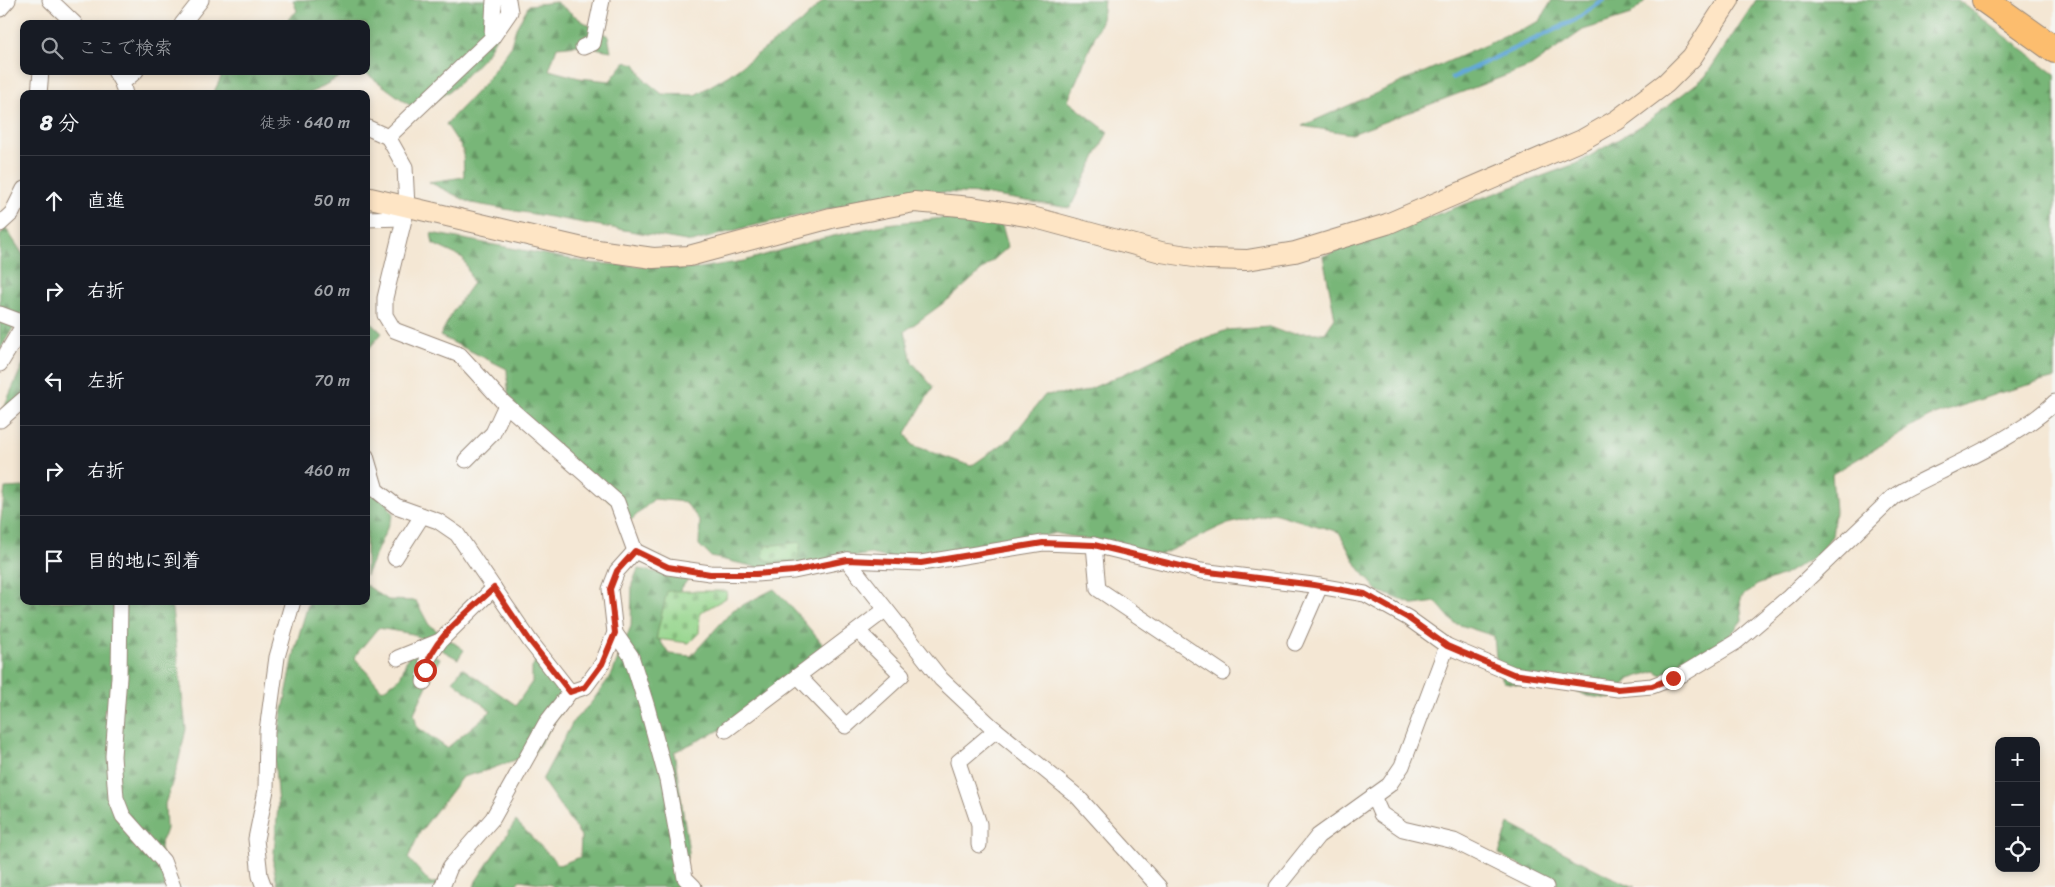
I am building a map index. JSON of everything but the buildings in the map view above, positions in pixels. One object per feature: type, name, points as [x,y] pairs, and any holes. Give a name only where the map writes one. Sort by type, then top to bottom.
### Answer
[{"type":"highway","points":[[1985,0],[2055,50]]},
{"type":"street","points":[[0,9],[8,0]]},
{"type":"street","points":[[50,0],[67,20]]},
{"type":"street","points":[[185,20],[201,0]]},
{"type":"street","points":[[492,38],[494,0]]},
{"type":"street","points":[[388,137],[492,38],[510,12],[508,0]]},
{"type":"street","points":[[583,47],[593,43],[602,0]]},
{"type":"street","points":[[370,199],[405,213],[584,248],[652,258],[689,256],[831,218],[914,202],[972,207],[1032,217],[1161,252],[1208,259],[1257,258],[1295,252],[1387,224],[1582,140],[1617,120],[1666,83],[1692,57],[1729,0]]},
{"type":"street","points":[[39,90],[41,75]]},
{"type":"street","points":[[121,83],[131,75]]},
{"type":"street","points":[[370,130],[388,137],[405,167],[405,213],[385,298],[385,315],[394,330],[460,355],[506,405],[617,502],[635,551],[668,567],[710,574],[756,574],[794,571],[847,560],[921,563],[1043,543],[1094,545],[1201,571],[1320,586],[1365,594],[1408,618],[1447,646],[1513,674],[1618,689],[1652,686],[1683,674],[1736,642],[1789,597],[1893,497],[2002,439],[2046,411],[2055,402]]},
{"type":"street","points":[[0,224],[12,213],[20,197]]},
{"type":"street","points":[[370,218],[405,213]]},
{"type":"street","points":[[0,314],[20,322]]},
{"type":"street","points":[[0,364],[20,331]]},
{"type":"street","points":[[0,420],[20,402]]},
{"type":"street","points":[[466,460],[492,433],[506,405]]},
{"type":"street","points":[[370,470],[376,490],[396,506],[438,521],[458,534],[530,641],[570,692]]},
{"type":"street","points":[[395,558],[422,516]]},
{"type":"street","points":[[1094,545],[1098,589],[1223,674]]},
{"type":"street","points":[[635,551],[617,571],[610,589],[615,633],[631,656],[647,707],[667,780],[685,878],[694,887]]},
{"type":"street","points":[[847,560],[941,680],[996,730],[1078,797],[1159,887]]},
{"type":"street","points":[[1295,643],[1320,586]]},
{"type":"street","points":[[424,682],[427,660],[440,640],[494,588]]},
{"type":"street","points":[[120,605],[119,678],[113,756],[116,798],[123,816],[163,861],[173,887]]},
{"type":"street","points":[[264,887],[260,876],[256,839],[266,790],[267,731],[277,657],[292,605]]},
{"type":"street","points":[[726,730],[885,610]]},
{"type":"street","points":[[798,676],[846,726],[902,675],[858,630]]},
{"type":"street","points":[[442,887],[450,866],[493,818],[546,723],[570,692],[585,687],[602,664],[615,633]]},
{"type":"street","points":[[398,658],[440,640]]},
{"type":"street","points":[[1277,887],[1318,836],[1389,785],[1402,766],[1447,646]]},
{"type":"street","points":[[979,845],[979,824],[958,762],[996,730]]},
{"type":"street","points":[[1373,796],[1381,814],[1403,829],[1454,841],[1546,887]]},
{"type":"street","points":[[675,887],[684,870]]},
{"type":"green space","points":[[293,0],[498,0],[500,30],[486,55],[455,87],[419,112],[368,75],[370,75],[370,20],[287,20],[297,11]]},
{"type":"green space","points":[[824,0],[1104,0],[1102,19],[1068,101],[1108,132],[1070,208],[983,194],[916,191],[747,227],[692,242],[471,203],[429,182],[464,177],[463,150],[446,124],[483,85],[510,48],[516,28],[529,5],[556,2],[582,21],[608,36],[611,51],[579,45],[557,47],[549,70],[579,78],[610,81],[625,62],[635,64],[646,81],[662,94],[695,95],[729,75],[800,23]]},
{"type":"green space","points":[[1552,0],[1646,0],[1631,15],[1583,30],[1531,66],[1352,134],[1302,126],[1540,21]]},
{"type":"green space","points":[[1756,0],[1958,0],[2055,74],[2055,378],[1999,393],[1929,417],[1832,474],[1835,511],[1832,536],[1818,554],[1784,575],[1757,585],[1740,598],[1742,620],[1730,636],[1662,675],[1655,671],[1630,679],[1611,699],[1587,696],[1556,682],[1528,686],[1504,682],[1497,668],[1494,636],[1454,623],[1436,602],[1415,605],[1378,591],[1358,567],[1339,532],[1273,513],[1224,525],[1160,555],[1055,533],[929,567],[870,554],[770,570],[711,557],[699,545],[700,521],[685,502],[654,499],[631,520],[509,410],[507,369],[440,336],[453,311],[473,283],[463,258],[433,244],[431,233],[591,263],[694,269],[744,261],[820,239],[887,224],[944,218],[1002,225],[1008,247],[953,296],[905,331],[912,362],[933,387],[906,433],[912,445],[971,466],[1010,439],[1045,395],[1083,392],[1175,349],[1227,330],[1269,327],[1285,333],[1325,333],[1335,318],[1323,256],[1578,163],[1644,124],[1705,77]]},
{"type":"green space","points":[[222,75],[354,75],[341,76],[316,90],[215,90]]},
{"type":"green space","points":[[5,227],[20,250],[20,316],[0,350],[0,236]]},
{"type":"green space","points":[[370,322],[382,333],[370,347]]},
{"type":"green space","points":[[20,371],[20,408],[0,416]]},
{"type":"green space","points":[[370,462],[380,488],[393,515],[370,566]]},
{"type":"green space","points":[[20,487],[20,605],[171,605],[186,729],[177,768],[165,804],[166,829],[160,846],[165,887],[0,887],[0,526],[5,488]]},
{"type":"green space","points":[[801,542],[798,560],[772,562],[763,558],[765,546]]},
{"type":"green space","points":[[638,569],[689,578],[663,613],[659,639],[669,654],[691,656],[733,610],[774,589],[831,654],[720,730],[674,752],[689,852],[679,879],[685,887],[553,887],[551,885],[520,880],[514,887],[474,887],[476,881],[516,821],[559,865],[580,857],[581,836],[542,780],[574,720],[591,703],[612,674],[631,626],[632,584]]},
{"type":"green space","points":[[370,588],[388,600],[416,601],[429,625],[464,650],[458,659],[413,634],[378,628],[354,657],[382,690],[400,678],[412,646],[440,658],[414,713],[417,727],[447,748],[491,711],[453,681],[462,668],[516,705],[532,682],[532,668],[538,655],[557,680],[566,704],[534,753],[488,770],[462,777],[420,832],[408,858],[430,883],[446,882],[447,887],[278,887],[273,864],[278,806],[274,755],[296,645],[308,605],[370,605]]},
{"type":"green space","points":[[667,591],[727,591],[726,598],[700,613],[699,633],[689,643],[656,639]]},
{"type":"green space","points":[[1509,824],[1609,876],[1635,887],[1559,887],[1499,854]]},
{"type":"waterway","points":[[1452,78],[1575,20],[1604,0]]},
{"type":"route","points":[[425,670],[427,660],[440,640],[494,588],[530,641],[570,692],[585,687],[602,664],[615,633],[610,589],[617,571],[635,551],[668,567],[710,574],[756,574],[794,571],[847,560],[921,563],[1043,543],[1094,545],[1201,571],[1314,585],[1365,594],[1408,618],[1447,646],[1513,674],[1618,689],[1652,686],[1673,678]]}]
